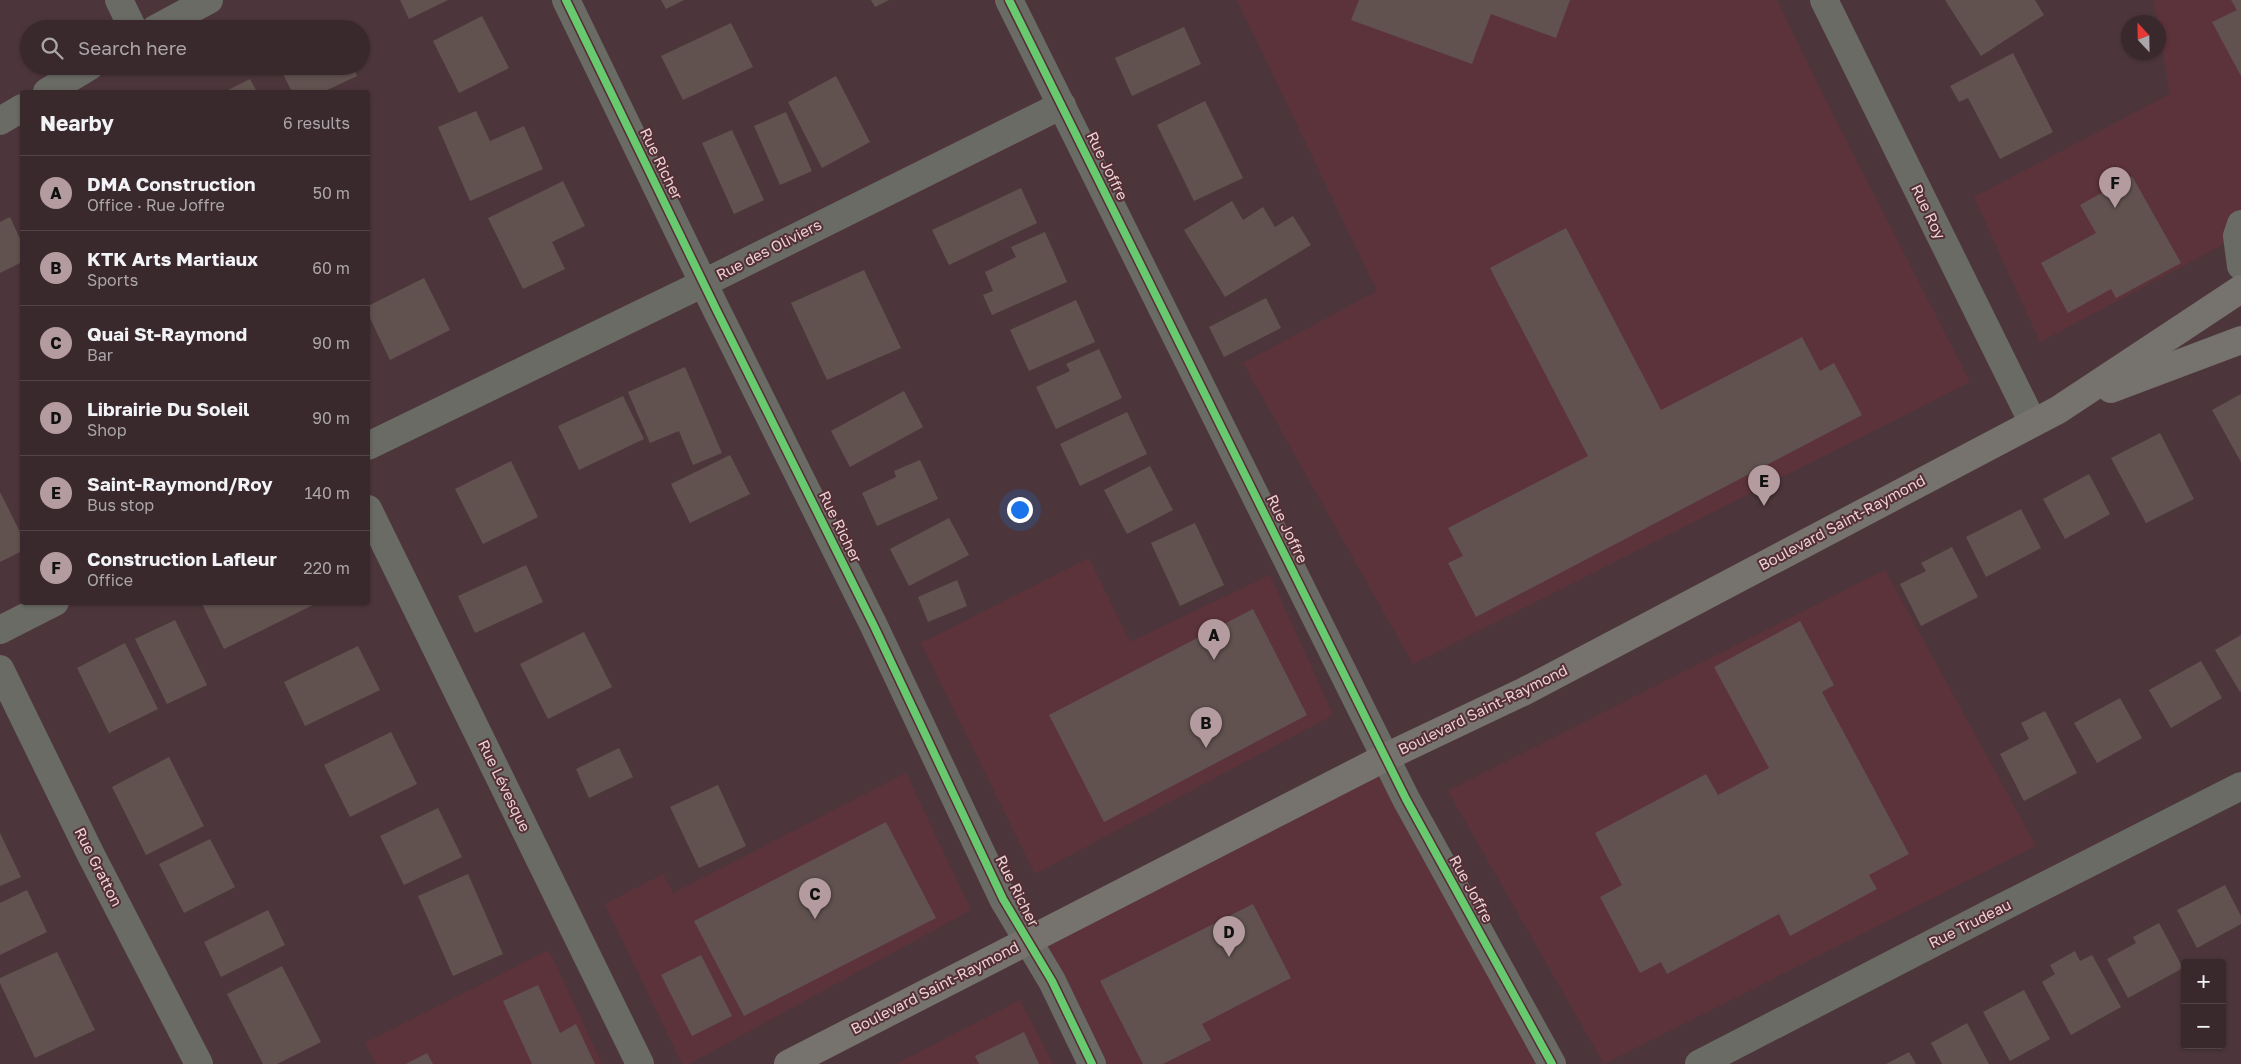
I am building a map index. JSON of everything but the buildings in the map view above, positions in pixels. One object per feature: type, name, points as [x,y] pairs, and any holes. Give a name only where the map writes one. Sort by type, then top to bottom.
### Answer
[{"type":"main road","name":"Boulevard Saint-Raymond","points":[[788,1064],[1386,757],[1523,692],[2067,405],[2241,289]]},
{"type":"main road","name":"Boulevard Saint-Raymond","points":[[2067,405],[2241,340]]},
{"type":"street","points":[[119,0],[129,20]]},
{"type":"street","points":[[172,20],[209,0]]},
{"type":"street","name":"Rue Richer","points":[[566,0],[874,626],[1003,899],[1052,981],[1092,1064]]},
{"type":"street","name":"Rue Joffre","points":[[1009,0],[1411,808],[1552,1064]]},
{"type":"street","name":"Rue Roy","points":[[1824,0],[2033,423]]},
{"type":"street","points":[[50,90],[75,75]]},
{"type":"street","name":"Rue des Oliviers","points":[[370,445],[704,283],[1062,105]]},
{"type":"street","points":[[0,121],[20,109]]},
{"type":"street","points":[[2241,224],[2237,236],[2241,266]]},
{"type":"street","name":"Rue Lévesque","points":[[370,513],[640,1064]]},
{"type":"street","points":[[0,630],[49,605]]},
{"type":"street","name":"Rue Gratton","points":[[0,669],[90,853],[199,1064]]},
{"type":"street","name":"Rue Trudeau","points":[[1699,1064],[2241,786]]},
{"type":"shaded area","points":[[1237,0],[1777,0],[1823,95],[1970,382],[1413,664],[1243,363],[1377,291]]},
{"type":"shaded area","points":[[2154,0],[2241,0],[2241,235],[2040,342],[1974,197],[2170,94],[2164,60],[2166,60],[2166,15],[2157,15]]},
{"type":"shaded area","points":[[1089,558],[1130,642],[1270,575],[1333,715],[1035,874],[921,643]]},
{"type":"shaded area","points":[[1885,570],[2036,846],[1604,1064],[1448,791]]},
{"type":"shaded area","points":[[1386,757],[1552,1064],[1092,1064],[1027,941]]},
{"type":"shaded area","points":[[906,773],[971,910],[689,1064],[682,1064],[605,904],[663,874],[673,893]]},
{"type":"shaded area","points":[[549,950],[602,1064],[376,1064],[365,1043]]},
{"type":"shaded area","points":[[1020,1000],[1053,1064],[896,1064]]},
{"type":"cycle path","points":[[566,0],[716,309],[874,626],[1003,899],[1052,981],[1092,1064]]},
{"type":"cycle path","points":[[1009,0],[1406,799],[1552,1064]]},
{"type":"place","name":"Construction Lafleur","points":[[2115,208]]},
{"type":"place","name":"Saint-Raymond/Roy","points":[[1764,506]]},
{"type":"place","name":"DMA Construction","points":[[1214,660]]},
{"type":"place","name":"KTK Arts Martiaux","points":[[1206,748]]},
{"type":"place","name":"Quai St-Raymond","points":[[815,919]]},
{"type":"place","name":"Librairie Du Soleil","points":[[1229,957]]}]
